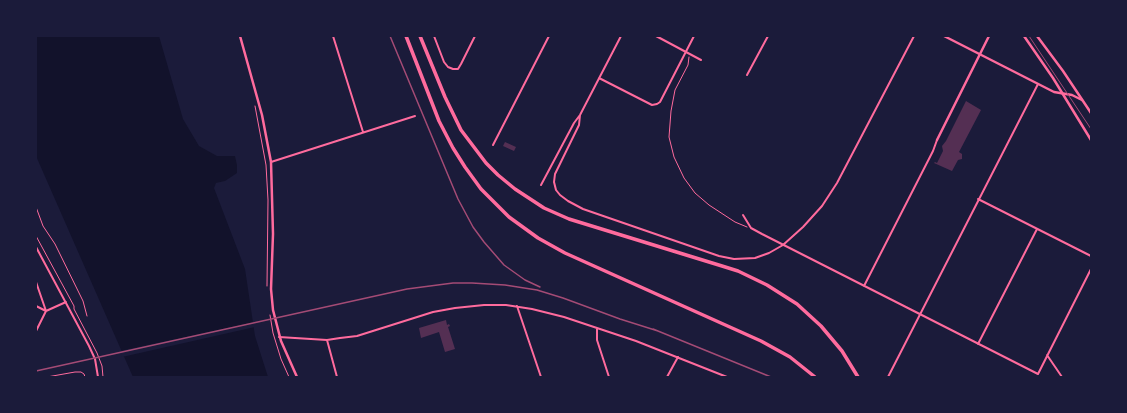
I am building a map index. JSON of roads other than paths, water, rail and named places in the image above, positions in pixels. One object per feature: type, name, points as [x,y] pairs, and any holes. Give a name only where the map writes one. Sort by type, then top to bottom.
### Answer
[{"type":"highway","points":[[406,36],[439,121],[457,155],[481,189],[509,217],[538,238],[565,253],[761,341],[790,357],[815,377]]},
{"type":"highway","points":[[420,36],[444,97],[461,130],[482,158],[498,175],[515,189],[536,204],[569,218],[738,271],[767,284],[797,304],[826,330],[848,360],[858,377]]},
{"type":"street","points":[[240,36],[262,115],[271,162],[273,234],[271,289],[273,310],[279,338],[297,377]]},
{"type":"street","points":[[333,36],[363,132]]},
{"type":"street","points":[[434,36],[444,62],[448,67],[453,69],[458,69],[475,36]]},
{"type":"street","points":[[493,145],[549,36]]},
{"type":"street","points":[[541,185],[574,123],[580,115],[621,36]]},
{"type":"street","points":[[656,36],[701,60]]},
{"type":"street","points":[[599,78],[652,105],[657,104],[660,102],[694,36]]},
{"type":"street","points":[[748,75],[768,36]]},
{"type":"street","points":[[580,115],[579,125],[555,174],[554,182],[556,190],[568,201],[583,209],[727,258],[741,260],[755,258],[769,253],[793,236],[814,215],[837,183],[914,36]]},
{"type":"street","points":[[944,36],[1054,92],[1072,95],[1083,100]]},
{"type":"street","points":[[864,286],[989,36]]},
{"type":"street","points":[[1024,36],[1091,140]]},
{"type":"street","points":[[1037,36],[1091,113]]},
{"type":"street","points":[[888,377],[1038,84]]},
{"type":"street","points":[[271,162],[415,116]]},
{"type":"street","points":[[978,200],[1091,256]]},
{"type":"street","points":[[742,215],[751,228],[782,245],[1038,374],[1091,269]]},
{"type":"street","points":[[978,344],[1037,229]]},
{"type":"street","points":[[36,247],[95,359],[98,377]]},
{"type":"street","points":[[36,282],[46,311]]},
{"type":"street","points":[[36,331],[46,311],[66,302]]},
{"type":"street","points":[[279,338],[327,340],[356,336],[433,312],[455,308],[484,304],[517,306],[548,313],[597,329],[727,377]]},
{"type":"street","points":[[36,306],[46,311]]},
{"type":"street","points":[[517,306],[541,377]]},
{"type":"street","points":[[597,329],[597,340],[609,377]]},
{"type":"street","points":[[327,340],[337,377]]},
{"type":"street","points":[[1047,355],[1062,377]]},
{"type":"street","points":[[667,377],[678,358]]},
{"type":"tram line","points":[[1029,36],[1091,129]]},
{"type":"railway","points":[[390,36],[458,199],[473,227],[504,265],[525,280],[540,287]]},
{"type":"railway","points":[[36,371],[407,289],[453,283],[505,285],[537,290],[658,331]]},
{"type":"railway","points":[[653,329],[771,377]]}]
